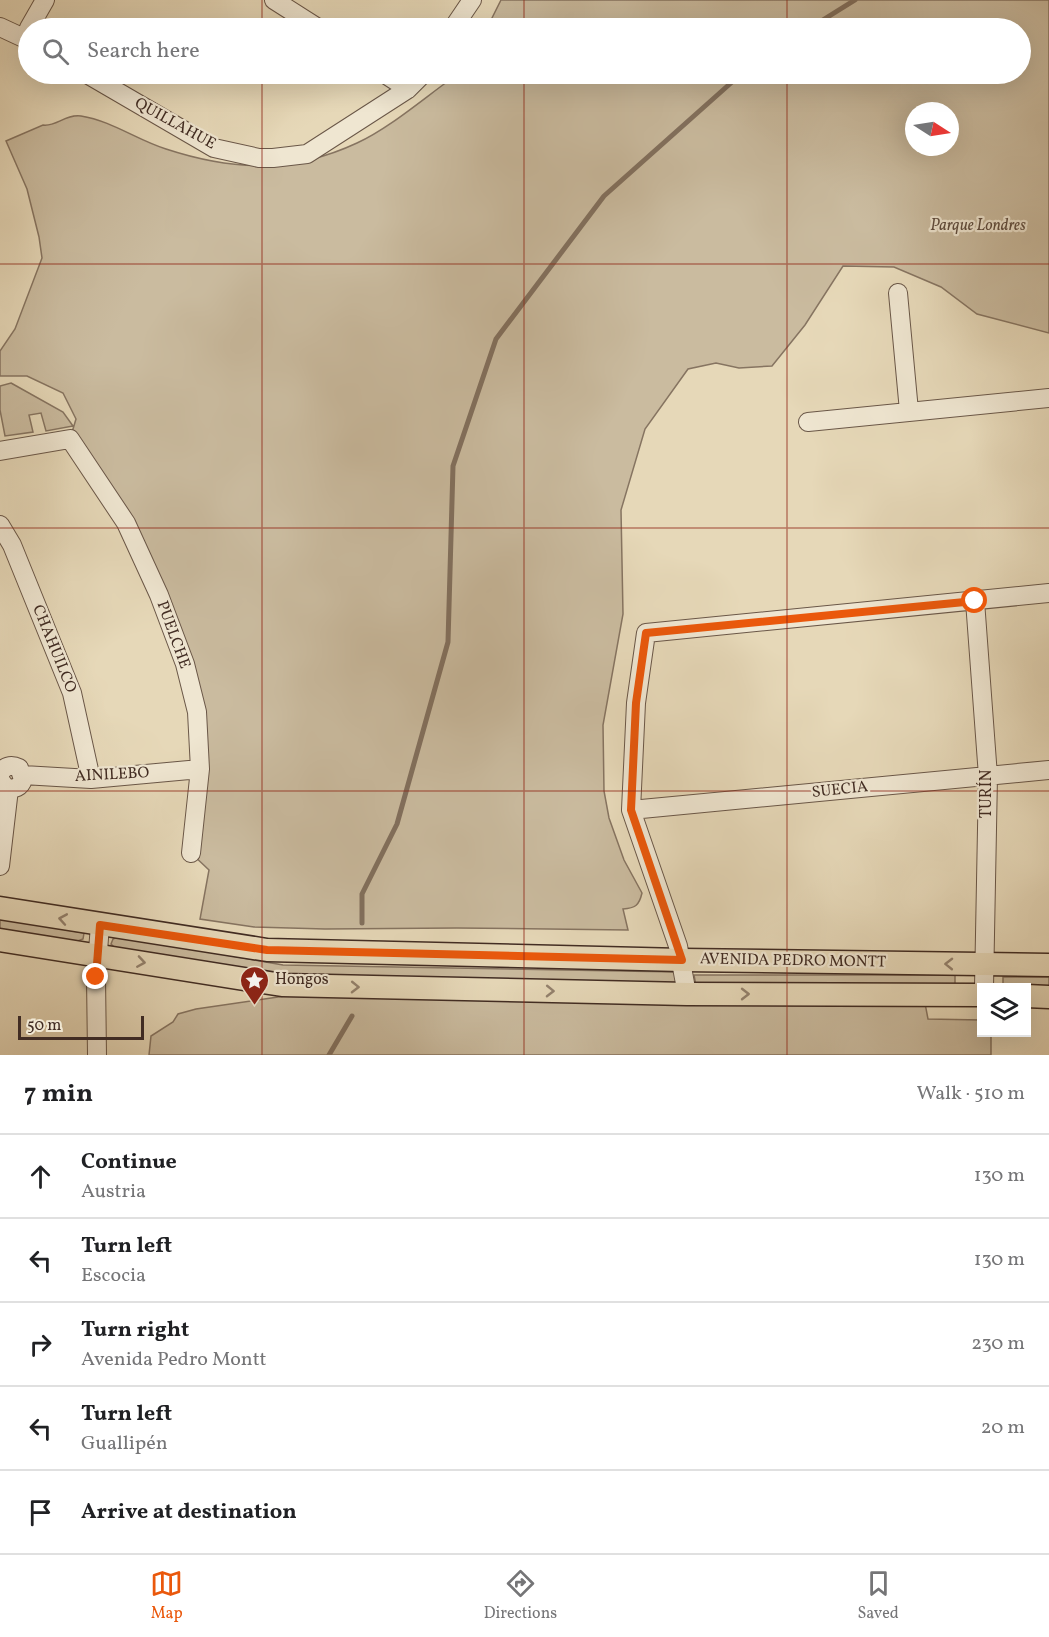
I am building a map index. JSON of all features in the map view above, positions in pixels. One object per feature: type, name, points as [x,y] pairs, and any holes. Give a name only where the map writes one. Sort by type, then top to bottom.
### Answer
[{"type":"main road","name":"AVENIDA PEDRO MONTT","points":[[0,908],[267,950],[682,960],[1049,965]]},
{"type":"main road","name":"AVENIDA PEDRO MONTT","points":[[0,940],[282,985],[687,994],[977,995]]},
{"type":"main road","points":[[1031,996],[1049,997]]},
{"type":"street","points":[[35,18],[45,0]]},
{"type":"street","points":[[273,0],[301,7]]},
{"type":"street","points":[[460,18],[472,0]]},
{"type":"street","points":[[0,27],[18,32]]},
{"type":"street","name":"QUILLAHUE","points":[[104,84],[214,148],[273,159],[307,154],[412,84]]},
{"type":"street","points":[[401,84],[408,88]]},
{"type":"street","points":[[898,293],[909,411]]},
{"type":"street","points":[[808,422],[1049,398]]},
{"type":"street","name":"PUELCHE","points":[[0,451],[70,439],[126,523],[176,635],[197,712],[200,769],[191,853]]},
{"type":"street","name":"CHAHUILCO","points":[[0,525],[12,545],[72,693],[91,778]]},
{"type":"street","points":[[687,994],[682,960],[631,810],[636,703],[646,633],[1049,593]]},
{"type":"street","name":"TURÍN","points":[[975,601],[987,776],[984,983]]},
{"type":"street","name":"AINILEBO","points":[[3,781],[20,786],[23,775],[91,778],[200,769]]},
{"type":"street","name":"SUECIA","points":[[631,810],[1049,770]]},
{"type":"street","points":[[0,866],[3,781]]},
{"type":"street","points":[[97,1055],[100,925]]},
{"type":"green space","name":"Parque Londres","points":[[501,0],[1049,0],[1049,333],[977,314],[941,287],[894,267],[843,266],[805,325],[772,366],[739,368],[716,363],[688,369],[645,429],[621,510],[623,614],[603,725],[604,791],[609,818],[624,860],[642,893],[636,906],[623,909],[628,930],[325,929],[254,927],[200,919],[209,870],[191,853],[197,712],[159,595],[70,439],[76,419],[63,393],[27,376],[0,376],[0,351],[15,329],[42,258],[27,189],[6,141],[43,125],[81,116],[103,122],[155,145],[191,156],[215,162],[263,166],[310,160],[333,153],[369,137],[444,84],[1031,84],[1031,18],[492,18]]},
{"type":"green space","points":[[11,383],[63,412],[73,426],[46,431],[41,413],[29,415],[33,432],[5,436],[0,410],[0,386]]},
{"type":"green space","points":[[0,918],[84,933],[83,939],[75,942],[0,930]]},
{"type":"green space","points":[[119,936],[283,965],[677,972],[680,983],[253,975],[116,949],[111,944],[113,939]]},
{"type":"green space","points":[[694,975],[955,975],[955,988],[696,986]]},
{"type":"green space","points":[[1003,977],[1049,977],[1049,988],[1031,988],[1031,983],[1003,983]]},
{"type":"green space","points":[[285,996],[924,998],[928,1019],[977,1020],[977,1037],[991,1037],[991,1055],[149,1055],[151,1036],[173,1022],[178,1014],[196,1009]]},
{"type":"waterway","points":[[826,18],[855,0]]},
{"type":"waterway","points":[[362,923],[362,894],[397,824],[448,642],[453,466],[496,339],[604,196],[730,84]]},
{"type":"waterway","points":[[329,1055],[352,1016]]},
{"type":"place","name":"Hongos","points":[[254,1006]]},
{"type":"route","points":[[96,977],[100,925],[267,950],[682,960],[631,810],[636,703],[646,633],[975,601]]}]
